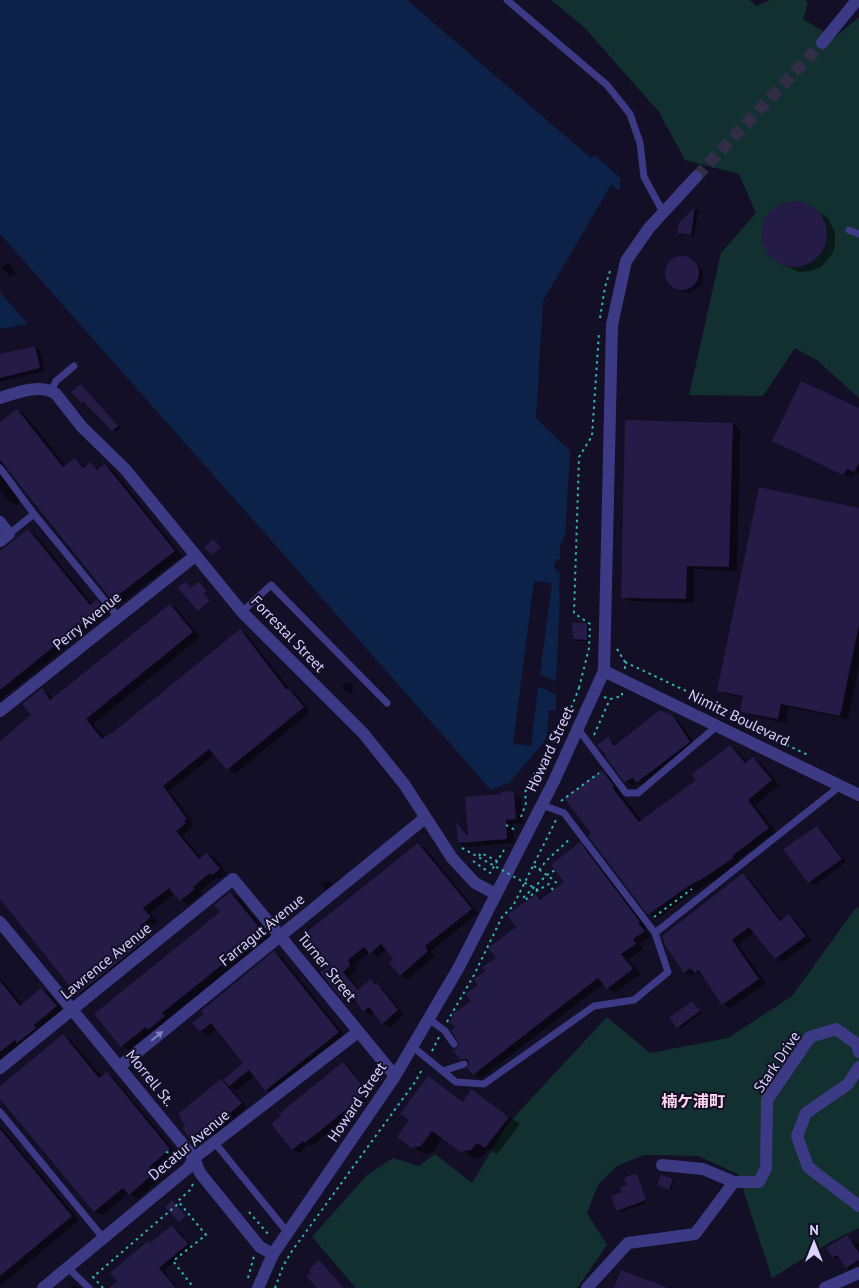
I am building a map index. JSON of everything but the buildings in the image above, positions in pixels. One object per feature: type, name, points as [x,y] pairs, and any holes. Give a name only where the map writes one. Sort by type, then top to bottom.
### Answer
[{"type":"street","points":[[822,43],[857,0]]},
{"type":"street","name":"Howard Street","points":[[258,1288],[273,1254],[395,1076],[459,967],[542,804],[604,671],[612,324],[626,261],[649,228],[696,177]]},
{"type":"street","points":[[0,398],[28,389],[54,392]]},
{"type":"street","name":"Forrestal Street","points":[[54,392],[82,427],[125,468],[242,612],[363,733],[413,792],[425,818],[458,865],[475,883],[496,894]]},
{"type":"street","points":[[0,522],[5,538]]},
{"type":"street","name":"Perry Avenue","points":[[0,711],[195,556]]},
{"type":"street","name":"Nimitz Boulevard","points":[[604,671],[859,795]]},
{"type":"street","name":"Farragut Avenue","points":[[119,1067],[425,818]]},
{"type":"street","name":"Turner Street","points":[[233,879],[395,1076]]},
{"type":"street","name":"Lawrence Avenue","points":[[0,1068],[233,879]]},
{"type":"street","name":"Morrell St.","points":[[0,922],[194,1158],[200,1173],[260,1247],[273,1254]]},
{"type":"street","name":"Stark Drive","points":[[734,1182],[759,1182],[766,1168],[767,1100],[810,1038],[836,1029],[857,1044],[859,1052]]},
{"type":"street","name":"Decatur Avenue","points":[[43,1288],[188,1168],[194,1158],[358,1032]]},
{"type":"street","points":[[859,1067],[848,1084],[806,1113],[797,1136],[808,1167],[859,1206]]},
{"type":"street","points":[[587,1288],[628,1243],[695,1234],[734,1182],[703,1170],[662,1165]]},
{"type":"street","points":[[825,1288],[859,1273]]},
{"type":"lane","points":[[507,0],[607,85],[630,114],[640,143],[644,177],[663,212]]},
{"type":"lane","points":[[849,230],[859,234]]},
{"type":"lane","points":[[54,392],[56,381],[74,366]]},
{"type":"lane","points":[[0,468],[34,514],[118,617]]},
{"type":"lane","points":[[5,538],[34,514]]},
{"type":"lane","points":[[242,612],[271,585],[387,703]]},
{"type":"lane","points":[[578,729],[626,793],[638,793],[717,726]]},
{"type":"lane","points":[[655,933],[840,786]]},
{"type":"lane","points":[[414,1046],[456,1082],[484,1084],[594,1006],[634,1000],[668,972],[655,933],[564,813],[542,804]]},
{"type":"lane","points":[[429,1019],[445,1031],[454,1044]]},
{"type":"lane","points":[[443,1071],[464,1064]]},
{"type":"lane","points":[[0,1112],[104,1239]]},
{"type":"lane","points":[[214,1143],[288,1233]]},
{"type":"lane","points":[[68,1268],[89,1288]]},
{"type":"path","points":[[626,662],[764,728],[784,744],[809,756]]},
{"type":"path","points":[[519,821],[526,803],[525,792],[539,765],[547,760],[564,726],[578,688],[586,690]]},
{"type":"path","points":[[593,739],[610,699],[602,696]]},
{"type":"path","points":[[556,823],[561,823]]},
{"type":"path","points":[[506,825],[515,830]]},
{"type":"path","points":[[539,870],[546,860],[575,835]]},
{"type":"path","points":[[470,859],[490,873],[506,846]]},
{"type":"path","points":[[466,854],[462,848],[538,890]]},
{"type":"path","points":[[479,856],[481,853],[497,861]]},
{"type":"path","points":[[534,866],[555,881],[558,886]]},
{"type":"path","points":[[553,890],[549,884],[525,900],[523,898],[547,875],[555,870]]},
{"type":"path","points":[[523,888],[530,892]]},
{"type":"path","points":[[651,919],[692,889]]},
{"type":"path","points":[[166,1152],[179,1155]]},
{"type":"path","points":[[103,1288],[93,1277],[179,1202],[206,1235],[173,1261],[194,1288]]},
{"type":"path","points":[[247,1280],[254,1256],[260,1247]]},
{"type":"path","points":[[275,1288],[283,1266]]},
{"type":"green space","points":[[551,0],[750,0],[756,6],[770,0],[805,0],[808,3],[803,19],[834,38],[859,17],[859,398],[818,361],[795,348],[763,396],[689,395],[721,253],[756,213],[739,174],[685,160],[659,112],[584,27]]},
{"type":"green space","points":[[859,907],[859,1228],[830,1242],[772,1278],[738,1174],[698,1156],[644,1155],[617,1166],[598,1185],[587,1213],[607,1245],[577,1288],[356,1288],[312,1237],[367,1175],[393,1158],[419,1166],[435,1154],[472,1183],[506,1126],[607,1017],[650,1053],[728,1038],[792,996],[855,909]]},
{"type":"water","points":[[0,0],[407,0],[591,158],[595,155],[620,178],[620,191],[611,185],[543,301],[536,418],[570,451],[565,536],[560,545],[560,559],[554,564],[554,568],[560,573],[556,681],[551,680],[547,690],[556,695],[556,710],[549,710],[547,735],[544,742],[509,783],[491,790],[475,775],[0,234]]},
{"type":"water","points":[[0,292],[28,324],[0,329]]},
{"type":"pier","points":[[0,234],[491,790],[488,791],[473,776],[0,238]]},
{"type":"pier","points":[[534,581],[552,583],[540,674],[551,679],[547,690],[538,687],[531,746],[513,744]]},
{"type":"tunnel","points":[[696,177],[822,43]]},
{"type":"district","name":"楠ケ浦町","points":[[693,1101]]}]
